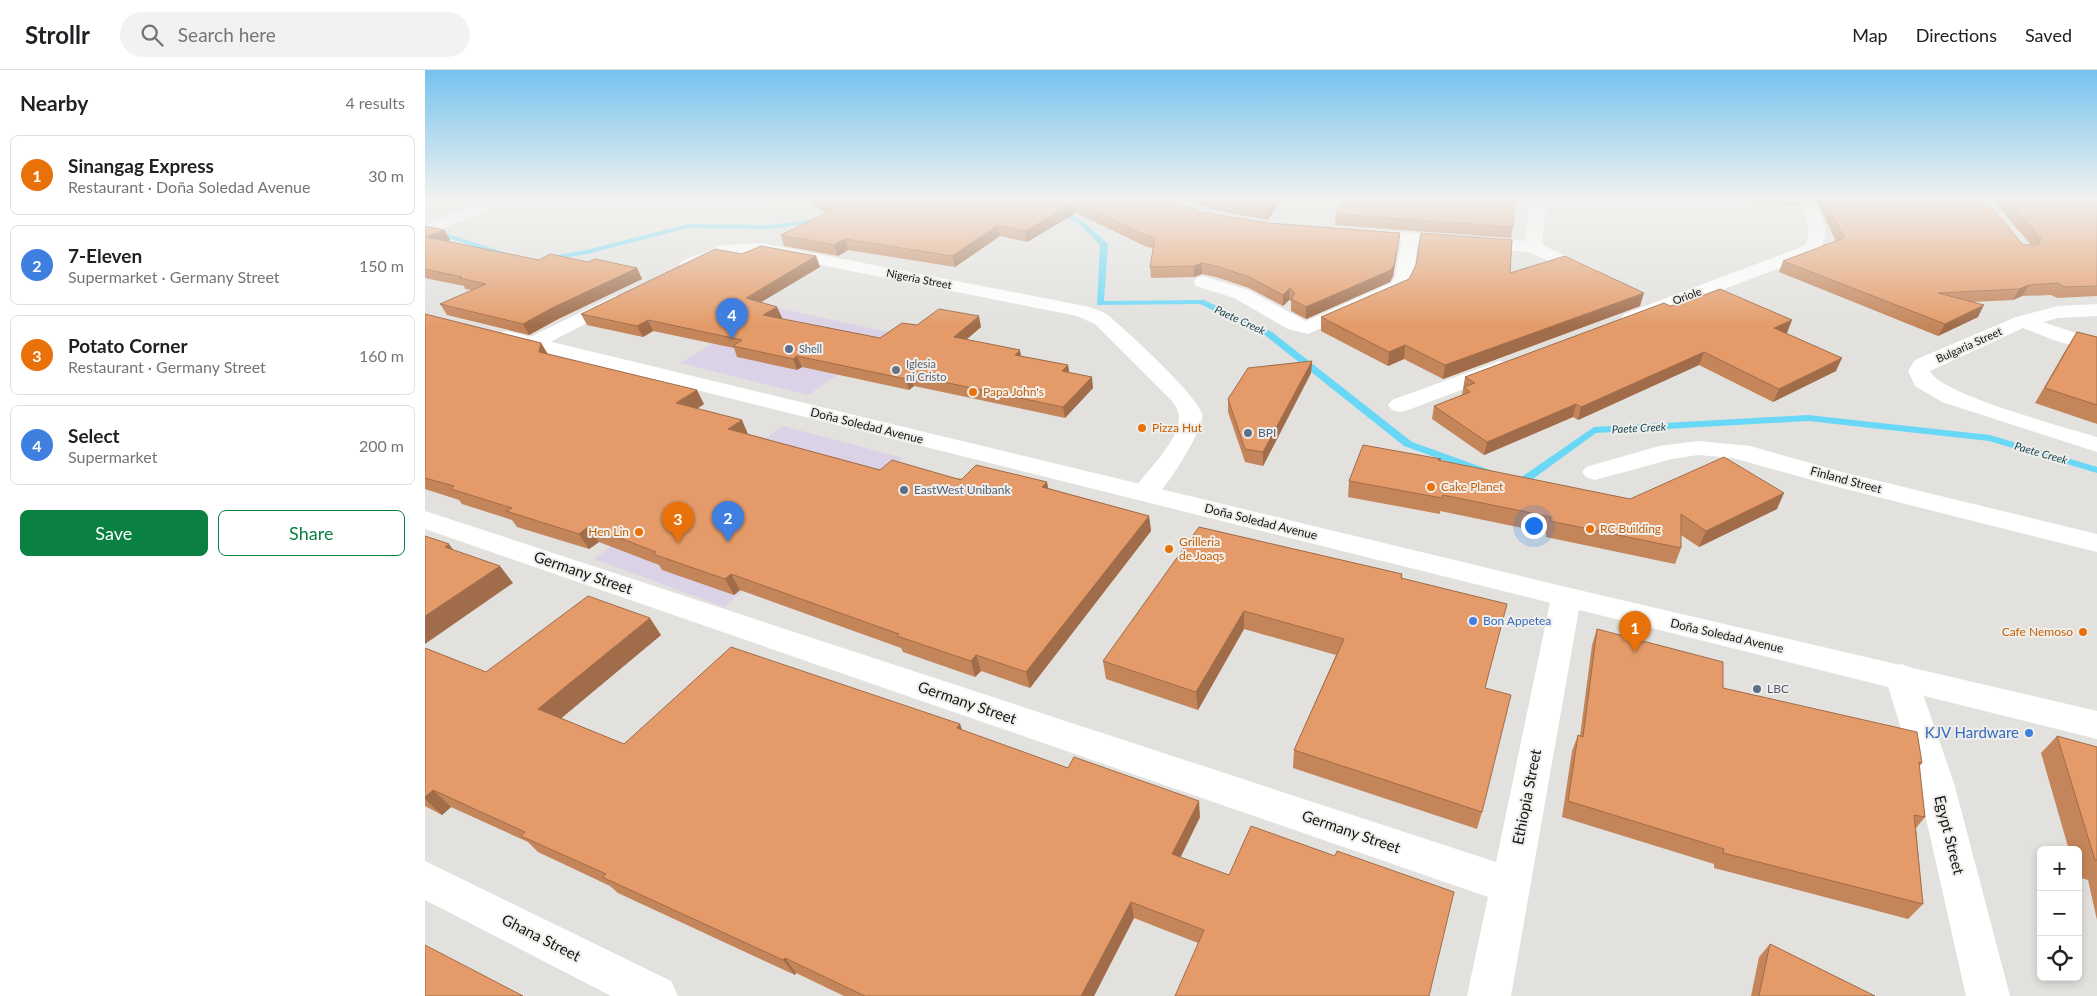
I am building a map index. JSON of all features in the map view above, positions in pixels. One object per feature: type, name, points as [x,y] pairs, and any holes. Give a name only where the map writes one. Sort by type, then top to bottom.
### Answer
[{"type":"street","points":[[1203,282],[1241,294],[1295,325],[1308,328],[1399,287],[1404,277],[1410,241]]},
{"type":"street","points":[[1455,241],[1533,247],[1609,283]]},
{"type":"street","points":[[1533,247],[1534,241]]},
{"type":"street","name":"Oriole","points":[[1614,324],[1810,250],[1817,241]]},
{"type":"street","name":"Nigeria Street","points":[[671,274],[723,250],[761,248],[1083,311],[1102,320],[1180,396],[1189,409],[1191,421],[1181,442],[1144,494]]},
{"type":"street","points":[[533,343],[636,292]]},
{"type":"street","points":[[1635,295],[1661,306]]},
{"type":"street","name":"Bulgaria Street","points":[[2097,310],[2058,312],[2023,321],[1923,365],[1919,371],[1923,381],[1950,397],[2097,446]]},
{"type":"street","points":[[2023,321],[2097,346]]},
{"type":"street","name":"Doña Soledad Avenue","points":[[488,332],[1566,598],[2097,724]]},
{"type":"street","points":[[1400,406],[1521,360]]},
{"type":"street","name":"Finland Street","points":[[1595,472],[1647,457],[1697,448],[1730,449],[1756,454],[1833,477],[2097,543]]},
{"type":"street","name":"Germany Street","points":[[425,520],[1509,885]]},
{"type":"street","name":"Ethiopia Street","points":[[1489,996],[1566,598]]},
{"type":"street","name":"Egypt Street","points":[[1901,677],[1936,783],[1988,996]]},
{"type":"street","name":"Ghana Street","points":[[425,880],[656,996]]},
{"type":"shaded area","points":[[774,307],[897,334],[808,395],[680,363]]},
{"type":"shaded area","points":[[783,426],[903,458],[724,607],[594,559]]},
{"type":"building","points":[[425,241],[447,241],[539,260],[550,254],[588,262],[595,259],[637,268],[552,308],[523,324],[440,304],[486,284],[425,269]]},
{"type":"building","points":[[814,241],[841,241],[834,245]]},
{"type":"building","points":[[859,241],[974,241],[952,256]]},
{"type":"building","points":[[1154,241],[1398,241],[1394,265],[1391,270],[1306,307],[1291,299],[1295,293],[1290,288],[1283,295],[1249,277],[1216,266],[1202,263],[1194,266],[1150,267]]},
{"type":"building","points":[[1420,241],[1512,241],[1510,273],[1565,256],[1644,293],[1445,365],[1405,345],[1389,352],[1321,317],[1409,279],[1416,265]]},
{"type":"building","points":[[1835,241],[2020,241],[2023,245],[2038,245],[2040,241],[2097,241],[2097,286],[2064,287],[2058,283],[2029,285],[2019,289],[1938,293],[1984,305],[1945,324],[1783,261]]},
{"type":"building","points":[[761,246],[816,256],[746,298],[777,307],[763,315],[880,338],[902,323],[917,325],[939,309],[979,316],[954,337],[1020,350],[1015,355],[1068,365],[1062,371],[1092,377],[1063,407],[910,375],[906,379],[797,356],[793,359],[733,346],[742,340],[648,320],[637,326],[581,314],[715,249],[742,254]]},
{"type":"building","points":[[1720,289],[1792,320],[1774,328],[1842,358],[1779,389],[1704,352],[1581,407],[1576,404],[1487,442],[1434,406],[1470,392],[1464,387],[1475,383],[1465,377],[1664,303],[1670,306],[1683,303]]},
{"type":"building","points":[[425,314],[541,343],[539,352],[697,390],[676,403],[742,420],[728,429],[880,470],[892,460],[961,480],[976,465],[1047,482],[1042,487],[1149,516],[1026,672],[976,655],[971,661],[897,636],[899,634],[731,574],[725,579],[653,554],[656,552],[589,526],[579,534],[506,511],[512,508],[451,489],[454,486],[425,478]]},
{"type":"building","points":[[2077,332],[2097,337],[2097,405],[2045,388]]},
{"type":"building","points":[[1312,361],[1263,452],[1245,449],[1228,399],[1248,368]]},
{"type":"building","points":[[1363,445],[1441,459],[1438,460],[1630,499],[1724,457],[1784,493],[1706,531],[1681,514],[1681,548],[1550,521],[1551,517],[1443,495],[1442,498],[1349,481]]},
{"type":"building","points":[[1199,527],[1402,574],[1401,578],[1507,604],[1485,688],[1511,695],[1482,812],[1294,750],[1344,639],[1244,611],[1196,692],[1103,661]]},
{"type":"building","points":[[425,536],[449,544],[445,547],[500,566],[425,616]]},
{"type":"building","points":[[588,596],[650,618],[538,709],[624,744],[731,647],[960,724],[957,728],[1068,768],[1074,757],[1199,801],[1172,854],[1229,875],[1251,826],[1335,856],[1337,851],[1454,892],[1429,996],[1175,996],[1204,930],[1131,902],[1081,996],[865,996],[785,958],[783,960],[602,877],[606,874],[521,836],[525,832],[433,790],[425,797],[425,648],[486,672]]},
{"type":"building","points":[[1597,629],[1723,662],[1723,688],[1917,732],[1922,763],[1919,762],[1925,817],[1914,815],[1923,904],[1723,853],[1724,849],[1568,801],[1578,735],[1583,737]]},
{"type":"building","points":[[2057,736],[2097,747],[2097,860],[2095,860]]},
{"type":"building","points":[[1770,944],[1875,996],[1759,996]]},
{"type":"building","points":[[425,945],[523,996],[425,996]]},
{"type":"waterway","name":"Paete Creek","points":[[465,241],[515,257]]},
{"type":"waterway","name":"Paete Creek","points":[[545,259],[587,252],[629,241]]},
{"type":"waterway","name":"Paete Creek","points":[[1101,241],[1104,244],[1100,303],[1201,302],[1269,334],[1408,444],[1486,472]]},
{"type":"waterway","name":"Paete Creek","points":[[1515,483],[1519,484],[1594,430],[1808,418],[1990,438],[2097,470]]},
{"type":"place","name":"Select","points":[[732,339]]},
{"type":"place","name":"Shell","points":[[789,349]]},
{"type":"place","name":"Iglesia ni Cristo","points":[[896,370]]},
{"type":"place","name":"Papa John's","points":[[973,392]]},
{"type":"place","name":"Pizza Hut","points":[[1142,428]]},
{"type":"place","name":"BPI","points":[[1248,433]]},
{"type":"place","name":"Cake Planet","points":[[1431,487]]},
{"type":"place","name":"EastWest Unibank","points":[[904,490]]},
{"type":"place","name":"RC Building","points":[[1590,529]]},
{"type":"place","name":"Hen Lin","points":[[639,532]]},
{"type":"place","name":"7-Eleven","points":[[728,542]]},
{"type":"place","name":"Potato Corner","points":[[678,543]]},
{"type":"place","name":"Grilleria de Joaqs","points":[[1169,549]]},
{"type":"place","name":"Bon Appetea","points":[[1473,621]]},
{"type":"place","name":"Cafe Nemoso","points":[[2083,632]]},
{"type":"place","name":"Sinangag Express","points":[[1635,652]]},
{"type":"place","name":"LBC","points":[[1757,689]]},
{"type":"place","name":"KJV Hardware","points":[[2029,733]]}]
